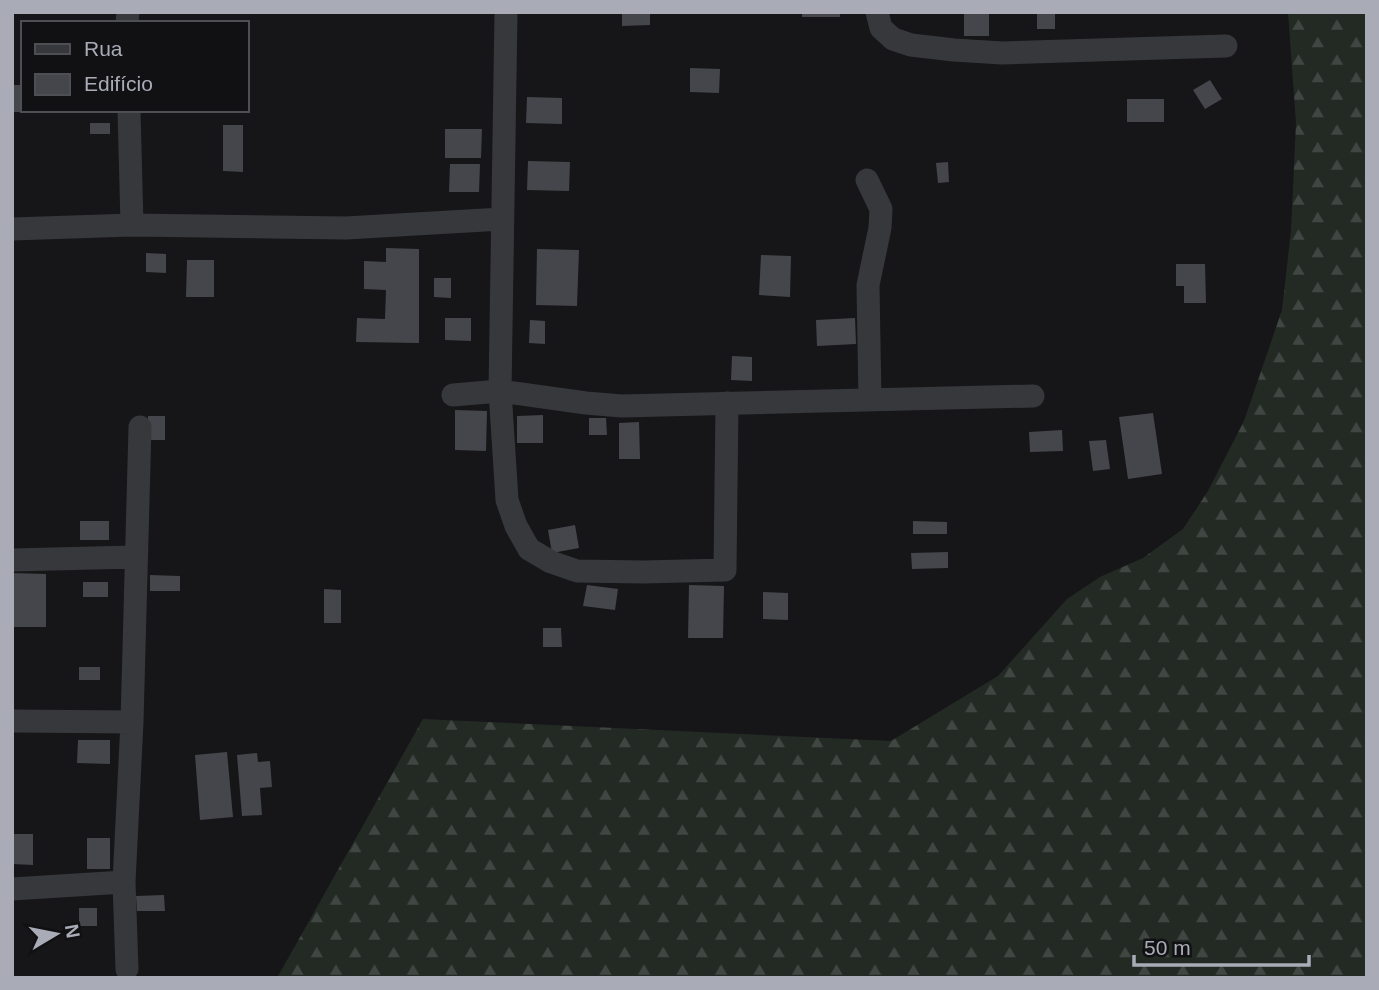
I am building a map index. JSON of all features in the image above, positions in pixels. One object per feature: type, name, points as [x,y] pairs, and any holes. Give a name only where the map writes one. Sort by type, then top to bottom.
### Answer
[{"type":"street","points":[[506,12],[500,391],[507,500],[516,526],[529,549],[551,562],[577,571],[725,570],[727,403]]},
{"type":"street","points":[[877,12],[881,28],[892,39],[911,45],[954,50],[1002,53],[1226,46]]},
{"type":"street","points":[[129,112],[132,225]]},
{"type":"street","points":[[867,180],[881,209],[880,228],[868,285],[870,400]]},
{"type":"street","points":[[12,229],[132,225],[346,228],[502,219]]},
{"type":"street","points":[[453,395],[500,391],[622,406],[1033,396]]},
{"type":"street","points":[[127,969],[124,882],[132,722],[140,427]]},
{"type":"street","points":[[12,560],[135,557]]},
{"type":"street","points":[[12,721],[132,722]]},
{"type":"street","points":[[12,888],[124,882]]},
{"type":"green space","points":[[1288,12],[1367,12],[1367,978],[277,978],[423,719],[891,741],[998,676],[1067,599],[1100,577],[1143,558],[1183,529],[1208,491],[1244,421],[1282,310],[1291,231],[1296,123]]},
{"type":"building","points":[[622,12],[650,12],[650,25],[622,26]]},
{"type":"building","points":[[802,12],[840,12],[840,17],[802,17]]},
{"type":"building","points":[[964,12],[989,12],[989,36],[964,36]]},
{"type":"building","points":[[1037,12],[1055,12],[1055,29],[1037,29]]},
{"type":"building","points":[[690,68],[720,69],[719,93],[690,92]]},
{"type":"building","points":[[1210,80],[1222,99],[1205,109],[1193,90]]},
{"type":"building","points":[[12,85],[21,85],[21,112],[12,112]]},
{"type":"building","points":[[527,97],[562,98],[562,124],[526,123]]},
{"type":"building","points":[[1127,99],[1164,99],[1164,122],[1127,122]]},
{"type":"building","points":[[90,123],[110,123],[110,134],[90,134]]},
{"type":"building","points":[[223,125],[243,125],[243,172],[223,171]]},
{"type":"building","points":[[445,129],[482,129],[481,158],[445,158]]},
{"type":"building","points":[[528,161],[570,162],[569,191],[527,190]]},
{"type":"building","points":[[948,162],[949,182],[938,183],[936,163]]},
{"type":"building","points":[[450,164],[480,164],[479,192],[449,192]]},
{"type":"building","points":[[386,248],[419,249],[419,343],[356,342],[357,318],[385,319],[386,290],[364,289],[364,261],[386,262]]},
{"type":"building","points":[[537,249],[579,250],[577,306],[536,305]]},
{"type":"building","points":[[146,253],[166,254],[166,273],[146,272]]},
{"type":"building","points":[[761,255],[791,256],[790,297],[759,295]]},
{"type":"building","points":[[187,260],[214,260],[214,297],[186,297]]},
{"type":"building","points":[[1176,264],[1205,264],[1206,303],[1184,303],[1184,286],[1176,286]]},
{"type":"building","points":[[434,278],[451,278],[451,298],[434,297]]},
{"type":"building","points":[[445,318],[471,318],[471,341],[445,340]]},
{"type":"building","points":[[855,318],[856,344],[817,346],[816,320]]},
{"type":"building","points":[[530,320],[545,321],[545,344],[529,343]]},
{"type":"building","points":[[732,356],[752,357],[752,381],[731,380]]},
{"type":"building","points":[[455,410],[487,411],[486,451],[455,450]]},
{"type":"building","points":[[1153,413],[1162,474],[1128,479],[1119,417]]},
{"type":"building","points":[[543,415],[543,443],[517,443],[517,416]]},
{"type":"building","points":[[148,416],[165,416],[165,440],[148,440]]},
{"type":"building","points":[[589,418],[606,418],[607,435],[589,435]]},
{"type":"building","points":[[639,422],[640,459],[619,459],[619,423]]},
{"type":"building","points":[[1062,430],[1063,451],[1030,452],[1029,432]]},
{"type":"building","points":[[1106,440],[1110,469],[1093,471],[1089,441]]},
{"type":"building","points":[[80,521],[109,521],[109,540],[80,540]]},
{"type":"building","points":[[913,521],[947,522],[947,534],[913,534]]},
{"type":"building","points":[[575,525],[579,548],[552,553],[548,530]]},
{"type":"building","points":[[948,552],[948,568],[912,569],[911,553]]},
{"type":"building","points":[[12,573],[46,574],[46,627],[12,627]]},
{"type":"building","points":[[150,575],[180,576],[180,591],[150,591]]},
{"type":"building","points":[[83,582],[108,582],[108,597],[83,597]]},
{"type":"building","points":[[587,585],[618,589],[615,610],[583,606]]},
{"type":"building","points":[[689,585],[724,586],[723,638],[688,638]]},
{"type":"building","points":[[324,589],[341,590],[341,623],[324,623]]},
{"type":"building","points":[[763,592],[788,593],[788,620],[763,619]]},
{"type":"building","points":[[543,628],[561,628],[562,647],[543,647]]},
{"type":"building","points":[[79,667],[100,667],[100,680],[79,680]]},
{"type":"building","points":[[78,740],[110,740],[110,764],[77,763]]},
{"type":"building","points":[[227,752],[233,817],[200,820],[195,755]]},
{"type":"building","points":[[257,753],[258,762],[270,761],[272,787],[260,788],[262,815],[242,816],[237,755]]},
{"type":"building","points":[[12,834],[33,834],[33,865],[12,864]]},
{"type":"building","points":[[87,838],[110,838],[110,869],[87,869]]},
{"type":"building","points":[[164,895],[165,911],[137,911],[136,896]]},
{"type":"building","points":[[79,908],[97,908],[97,926],[79,926]]}]
